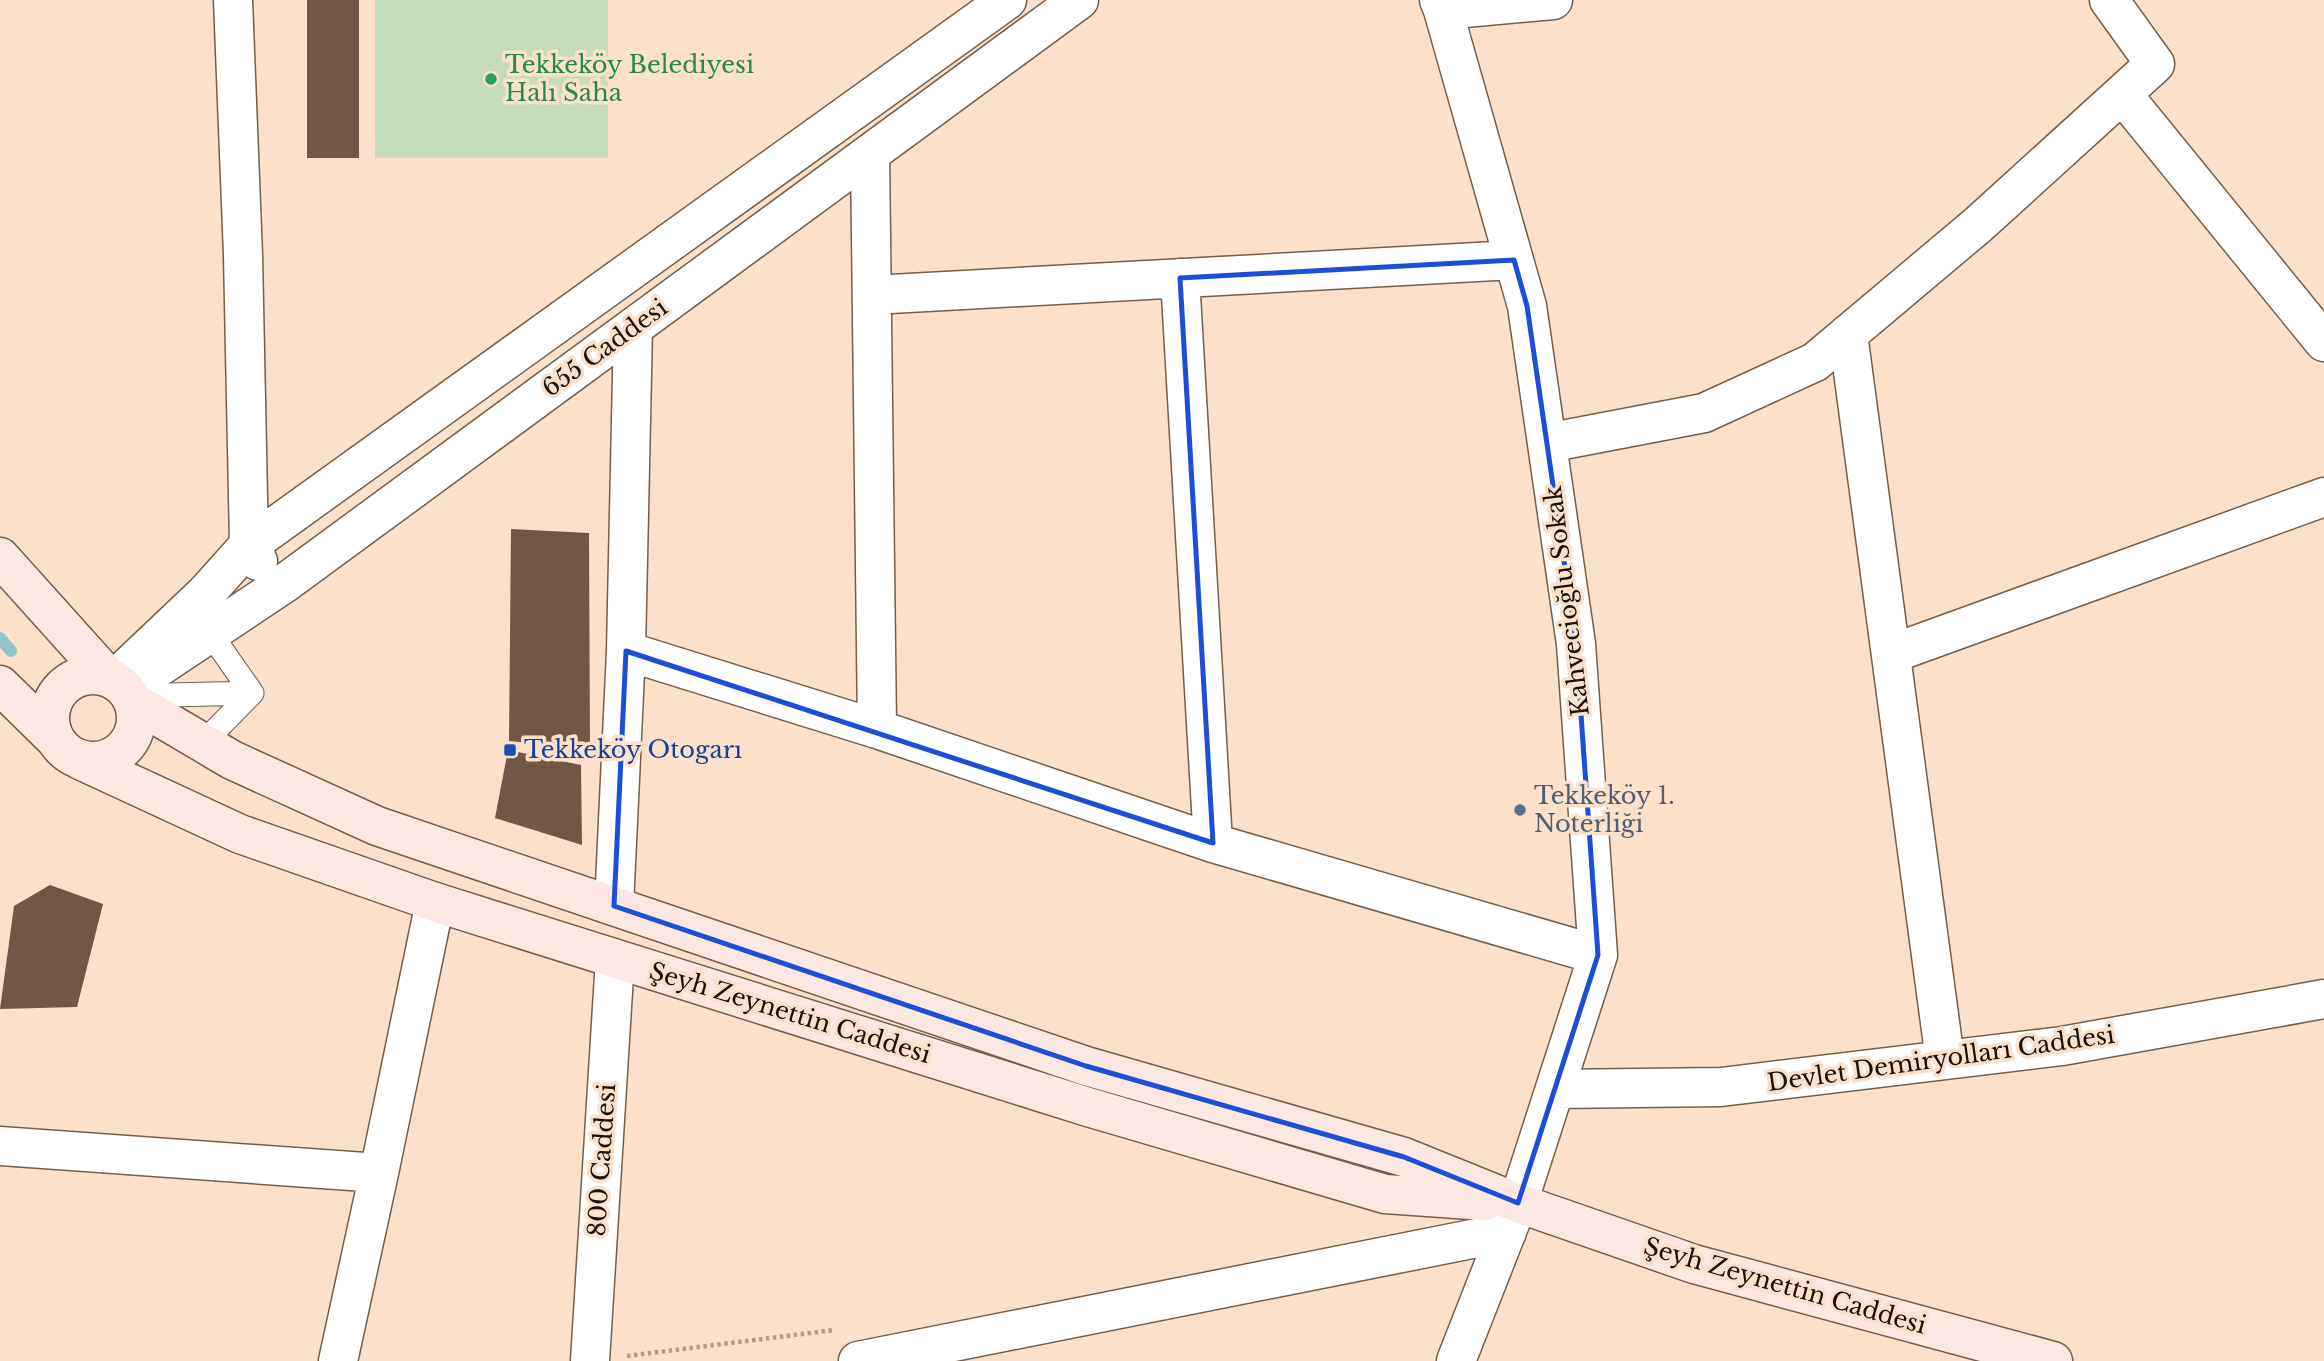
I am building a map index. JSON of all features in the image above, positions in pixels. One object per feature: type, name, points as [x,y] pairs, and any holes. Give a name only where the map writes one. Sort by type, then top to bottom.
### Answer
[{"type":"main road","name":"Şeyh Zeynettin Caddesi","points":[[0,556],[122,689],[232,760],[377,826],[1086,1066],[1404,1157],[1513,1218]]},
{"type":"main road","points":[[92,674],[122,689],[137,718],[129,743],[108,759],[95,762],[67,749],[49,724],[55,695],[65,684],[79,676],[92,674]]},
{"type":"main road","name":"Şeyh Zeynettin Caddesi","points":[[0,685],[67,749],[240,834],[435,902],[1088,1107],[1385,1194],[1513,1218],[1694,1264],[1987,1352],[2053,1361]]},
{"type":"street","points":[[233,0],[243,255],[249,545],[275,590]]},
{"type":"street","name":"655 Caddesi","points":[[122,689],[249,545],[1007,0]]},
{"type":"street","name":"655 Caddesi","points":[[122,689],[275,590],[1079,0]]},
{"type":"street","points":[[1441,5],[1553,0]]},
{"type":"street","points":[[1547,443],[1704,413],[1815,362],[1979,224],[2155,64],[2109,0]]},
{"type":"street","name":"Kahvecioğlu Sokak","points":[[1441,5],[1527,306],[1576,644],[1598,955],[1513,1218],[1456,1361]]},
{"type":"street","points":[[2122,94],[2324,342]]},
{"type":"street","points":[[870,153],[877,729]]},
{"type":"street","points":[[872,295],[1514,260]]},
{"type":"street","points":[[1180,278],[1213,843]]},
{"type":"street","points":[[614,906],[626,651],[633,328]]},
{"type":"street","points":[[1848,334],[1945,1060]]},
{"type":"street","points":[[1891,654],[2324,497]]},
{"type":"street","points":[[626,651],[877,729],[1213,843],[1598,955]]},
{"type":"street","points":[[338,1361],[435,902]]},
{"type":"street","name":"800 Caddesi","points":[[590,1361],[615,959]]},
{"type":"street","name":"Devlet Demiryolları Caddesi","points":[[1555,1089],[1721,1087],[2062,1046],[2324,999]]},
{"type":"street","points":[[0,1146],[379,1173]]},
{"type":"street","points":[[858,1361],[1513,1218]]},
{"type":"lane","points":[[210,634],[252,693]]},
{"type":"lane","points":[[122,689],[252,693]]},
{"type":"lane","points":[[203,743],[252,693]]},
{"type":"highlighted area","points":[[1514,260],[1527,306],[1576,644],[1598,955],[1518,1203],[1404,1157],[1086,1066],[614,906],[626,651],[1213,843],[1180,278]]},
{"type":"green space","name":"Tekkeköy Belediyesi Halı Saha","points":[[375,0],[608,0],[608,158],[375,158]]},
{"type":"building","points":[[307,0],[359,0],[359,158],[307,158]]},
{"type":"building","points":[[511,529],[589,533],[590,749],[509,741]]},
{"type":"building","points":[[508,750],[581,765],[582,845],[495,818]]},
{"type":"building","points":[[50,885],[103,904],[77,1007],[0,1009],[14,906]]},
{"type":"waterway","points":[[0,638],[11,651]]},
{"type":"place","name":"Tekkeköy Belediyesi Halı Saha","points":[[491,79]]},
{"type":"place","name":"Tekkeköy Otogarı","points":[[510,750]]},
{"type":"place","name":"Tekkeköy 1. Noterliği","points":[[1520,810]]}]
